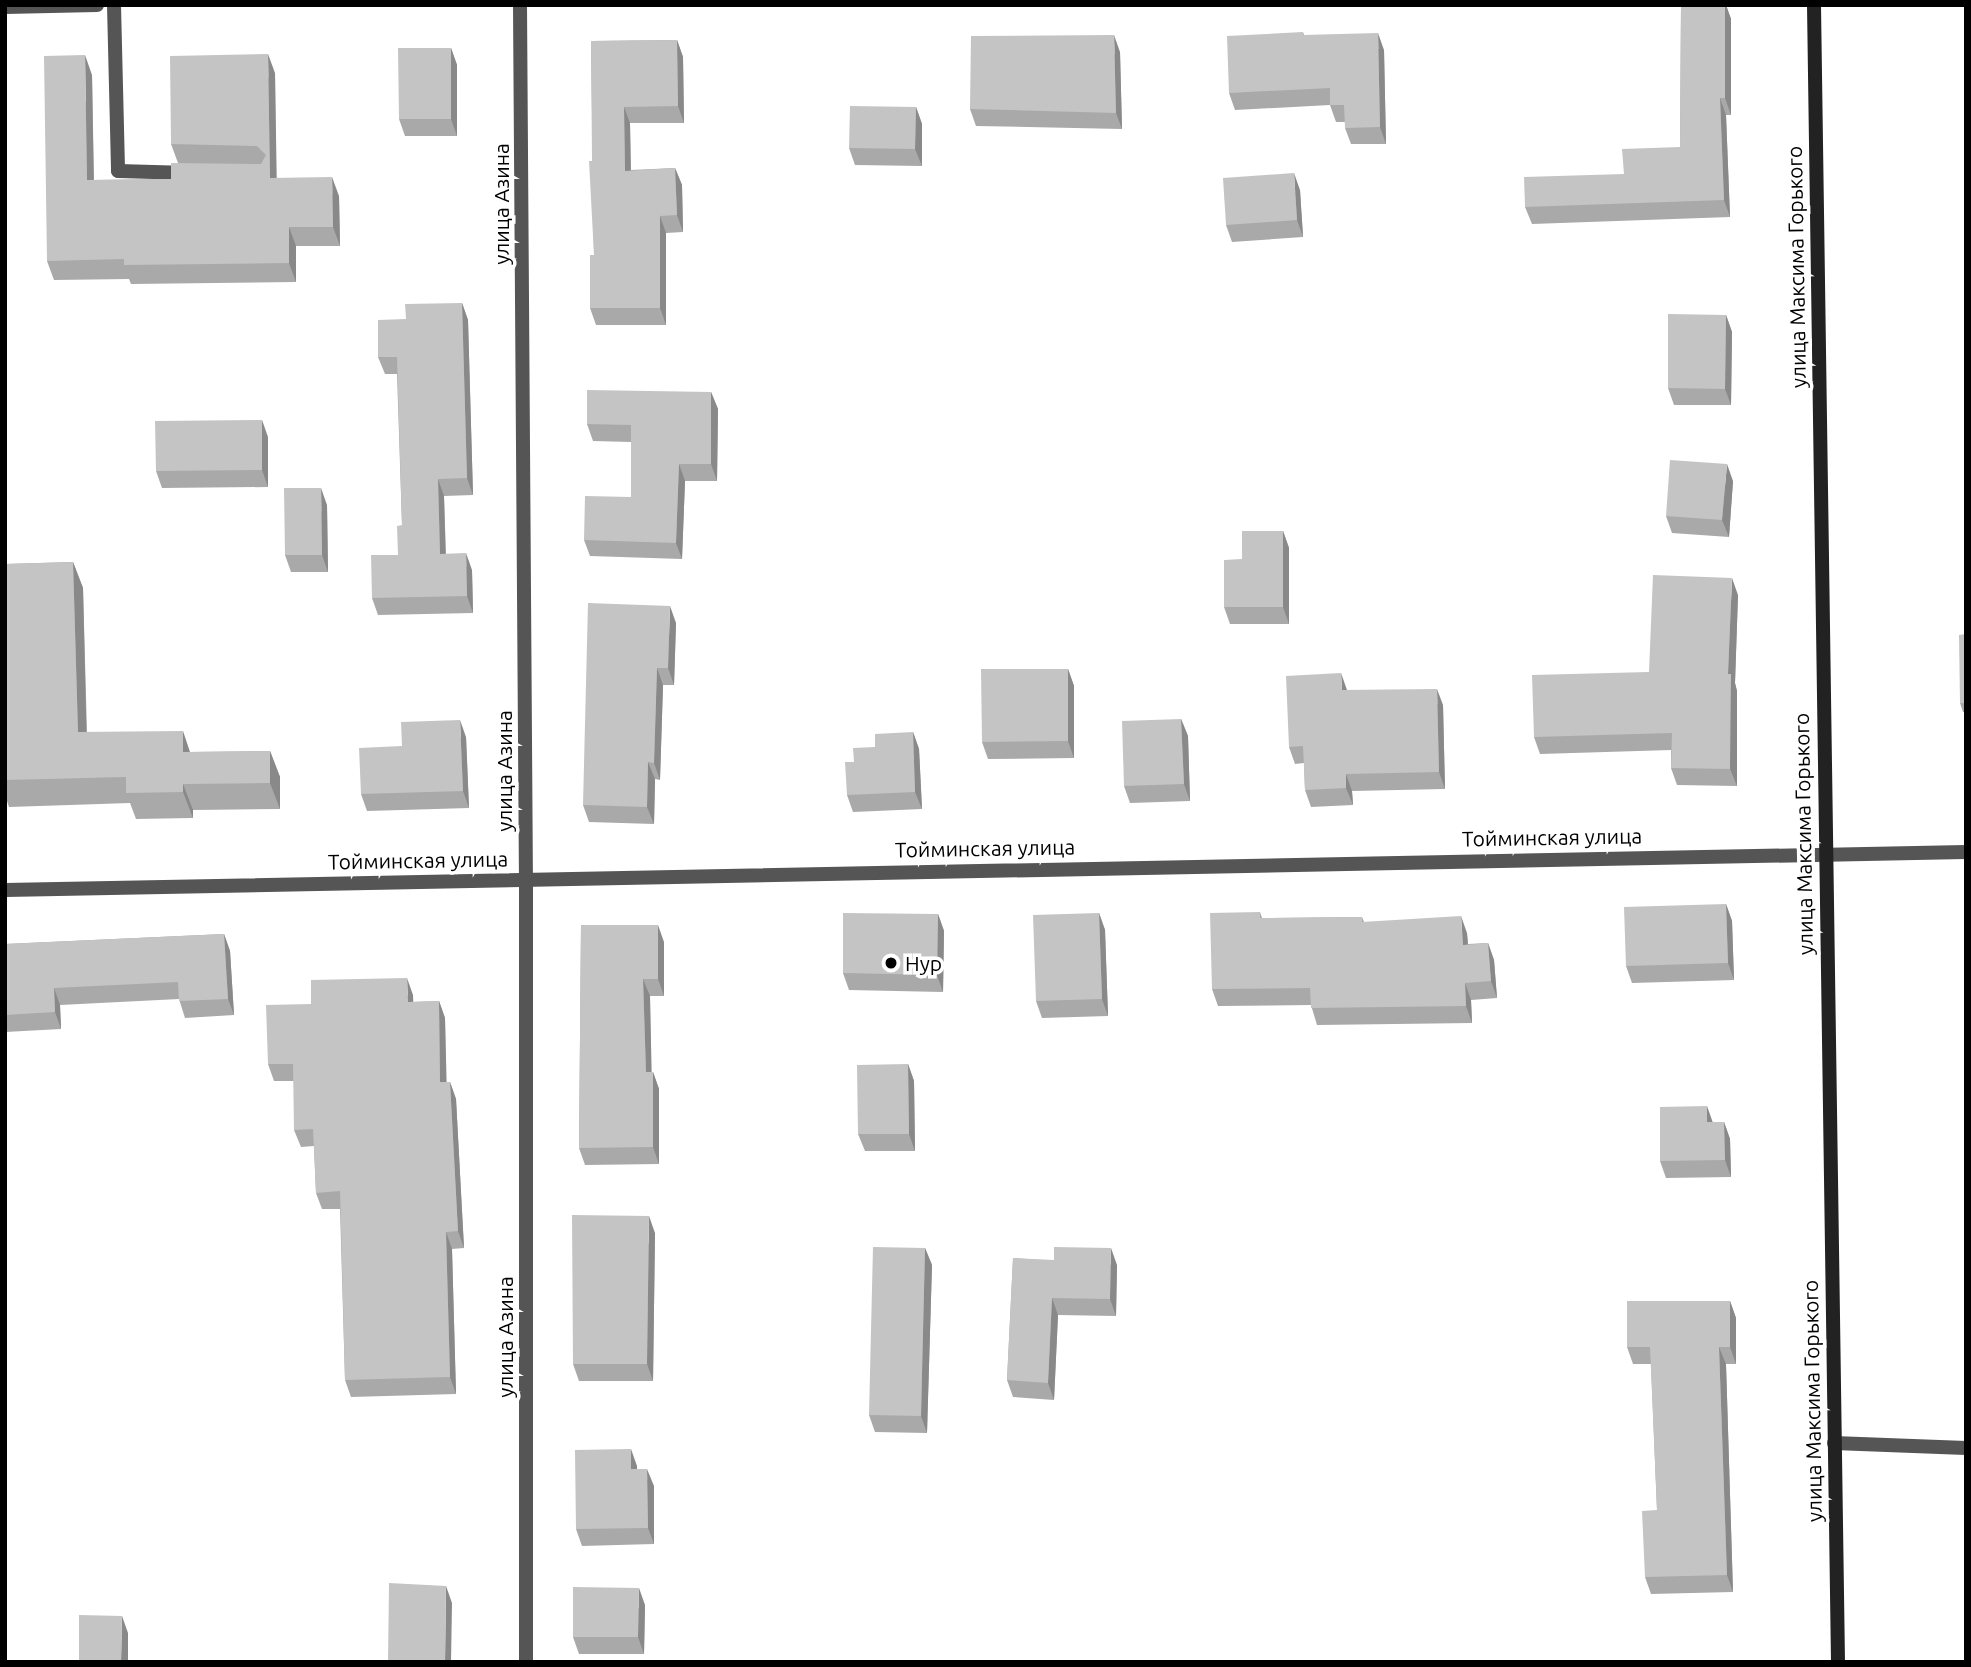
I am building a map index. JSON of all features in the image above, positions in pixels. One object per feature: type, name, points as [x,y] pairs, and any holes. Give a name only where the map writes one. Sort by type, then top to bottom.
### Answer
[{"type":"street","points":[[5,7],[97,5]]},
{"type":"street","points":[[114,5],[118,171],[211,174]]},
{"type":"street","name":"улица Азина","points":[[520,5],[526,879],[526,1662]]},
{"type":"street","name":"улица Максима Горького","points":[[1814,5],[1824,853],[1838,1662]]},
{"type":"street","name":"Тойминская улица","points":[[5,890],[1966,852]]},
{"type":"street","points":[[1834,1443],[1966,1448]]},
{"type":"building","points":[[1681,5],[1725,5],[1725,98],[1720,98],[1724,200],[1525,207],[1524,177],[1624,174],[1622,149],[1680,147]]},
{"type":"building","points":[[1303,32],[1303,35],[1378,33],[1380,127],[1345,128],[1344,105],[1330,105],[1330,88],[1229,93],[1227,36]]},
{"type":"building","points":[[1114,35],[1116,113],[970,109],[971,36]]},
{"type":"building","points":[[677,40],[678,106],[624,107],[625,171],[675,168],[677,215],[660,216],[660,308],[590,308],[590,255],[594,255],[589,161],[592,161],[591,41]]},
{"type":"building","points":[[398,48],[451,48],[451,119],[399,119]]},
{"type":"building","points":[[268,54],[270,178],[332,177],[333,227],[289,227],[289,263],[124,265],[124,259],[47,261],[44,56],[85,55],[87,180],[171,179],[171,163],[261,164],[266,155],[257,146],[171,144],[170,56]]},
{"type":"building","points":[[850,106],[916,107],[915,149],[849,148]]},
{"type":"building","points":[[1294,173],[1297,220],[1226,225],[1223,178]]},
{"type":"building","points":[[462,303],[467,478],[438,479],[440,554],[466,553],[467,596],[372,598],[371,555],[398,555],[397,526],[402,525],[397,357],[378,357],[378,320],[406,319],[405,304]]},
{"type":"building","points":[[1668,314],[1726,315],[1725,389],[1668,388]]},
{"type":"building","points":[[587,390],[711,392],[711,464],[679,464],[676,543],[584,540],[585,496],[631,497],[631,425],[587,424]]},
{"type":"building","points":[[262,420],[262,470],[156,471],[155,421]]},
{"type":"building","points":[[1670,460],[1727,464],[1722,520],[1666,516]]},
{"type":"building","points":[[284,488],[321,488],[322,555],[285,555]]},
{"type":"building","points":[[1242,531],[1283,531],[1283,607],[1224,607],[1224,560],[1242,559]]},
{"type":"building","points":[[73,562],[78,732],[183,731],[183,752],[270,751],[270,783],[183,784],[183,792],[126,793],[126,777],[5,780],[5,564]]},
{"type":"building","points":[[1653,575],[1732,578],[1728,674],[1731,674],[1730,769],[1671,768],[1672,733],[1534,737],[1532,675],[1649,672]]},
{"type":"building","points":[[588,603],[670,606],[668,668],[657,668],[654,763],[648,762],[647,807],[583,805]]},
{"type":"building","points":[[1966,634],[1966,703],[1960,703],[1959,635]]},
{"type":"building","points":[[981,669],[1068,669],[1068,741],[982,742]]},
{"type":"building","points":[[1341,673],[1342,690],[1437,689],[1439,772],[1346,774],[1346,788],[1305,790],[1303,746],[1289,747],[1286,676]]},
{"type":"building","points":[[1181,719],[1184,784],[1124,786],[1122,721]]},
{"type":"building","points":[[460,720],[463,791],[361,794],[359,748],[402,746],[401,722]]},
{"type":"building","points":[[913,732],[915,792],[847,795],[845,762],[854,762],[853,748],[875,747],[875,734]]},
{"type":"building","points":[[1726,904],[1728,963],[1626,966],[1624,907]]},
{"type":"building","points":[[1260,912],[1260,918],[1362,917],[1362,922],[1461,916],[1463,945],[1488,943],[1491,981],[1465,983],[1466,1006],[1311,1008],[1310,988],[1212,989],[1210,913]]},
{"type":"building","points":[[843,913],[938,914],[937,975],[843,973]]},
{"type":"building","points":[[1099,913],[1102,999],[1036,1001],[1033,915]]},
{"type":"building","points":[[581,925],[658,925],[658,979],[643,979],[646,1072],[653,1072],[653,1147],[579,1148]]},
{"type":"building","points":[[224,934],[228,999],[179,1001],[178,982],[54,988],[55,1012],[5,1015],[5,944]]},
{"type":"building","points":[[407,978],[408,1002],[439,1001],[440,1082],[450,1082],[458,1231],[446,1232],[450,1377],[345,1380],[340,1191],[316,1193],[313,1129],[294,1130],[293,1064],[268,1064],[266,1005],[311,1004],[311,980]]},
{"type":"building","points":[[908,1064],[909,1134],[858,1134],[857,1065]]},
{"type":"building","points":[[1707,1106],[1707,1122],[1724,1122],[1725,1160],[1660,1161],[1660,1107]]},
{"type":"building","points":[[572,1215],[649,1216],[647,1364],[573,1364]]},
{"type":"building","points":[[873,1247],[925,1248],[921,1416],[869,1415]]},
{"type":"building","points":[[1054,1247],[1111,1248],[1110,1299],[1052,1298],[1048,1383],[1007,1380],[1013,1258],[1054,1260]]},
{"type":"building","points":[[1627,1301],[1730,1301],[1730,1347],[1719,1347],[1727,1575],[1645,1577],[1642,1511],[1657,1510],[1650,1347],[1627,1347]]},
{"type":"building","points":[[631,1449],[631,1469],[647,1469],[648,1528],[576,1529],[575,1450]]},
{"type":"building","points":[[389,1583],[446,1586],[445,1662],[388,1662]]},
{"type":"building","points":[[573,1587],[639,1588],[638,1637],[573,1637]]},
{"type":"building","points":[[79,1615],[122,1616],[121,1662],[79,1662]]},
{"type":"place","name":"Нур","points":[[891,963]]}]
